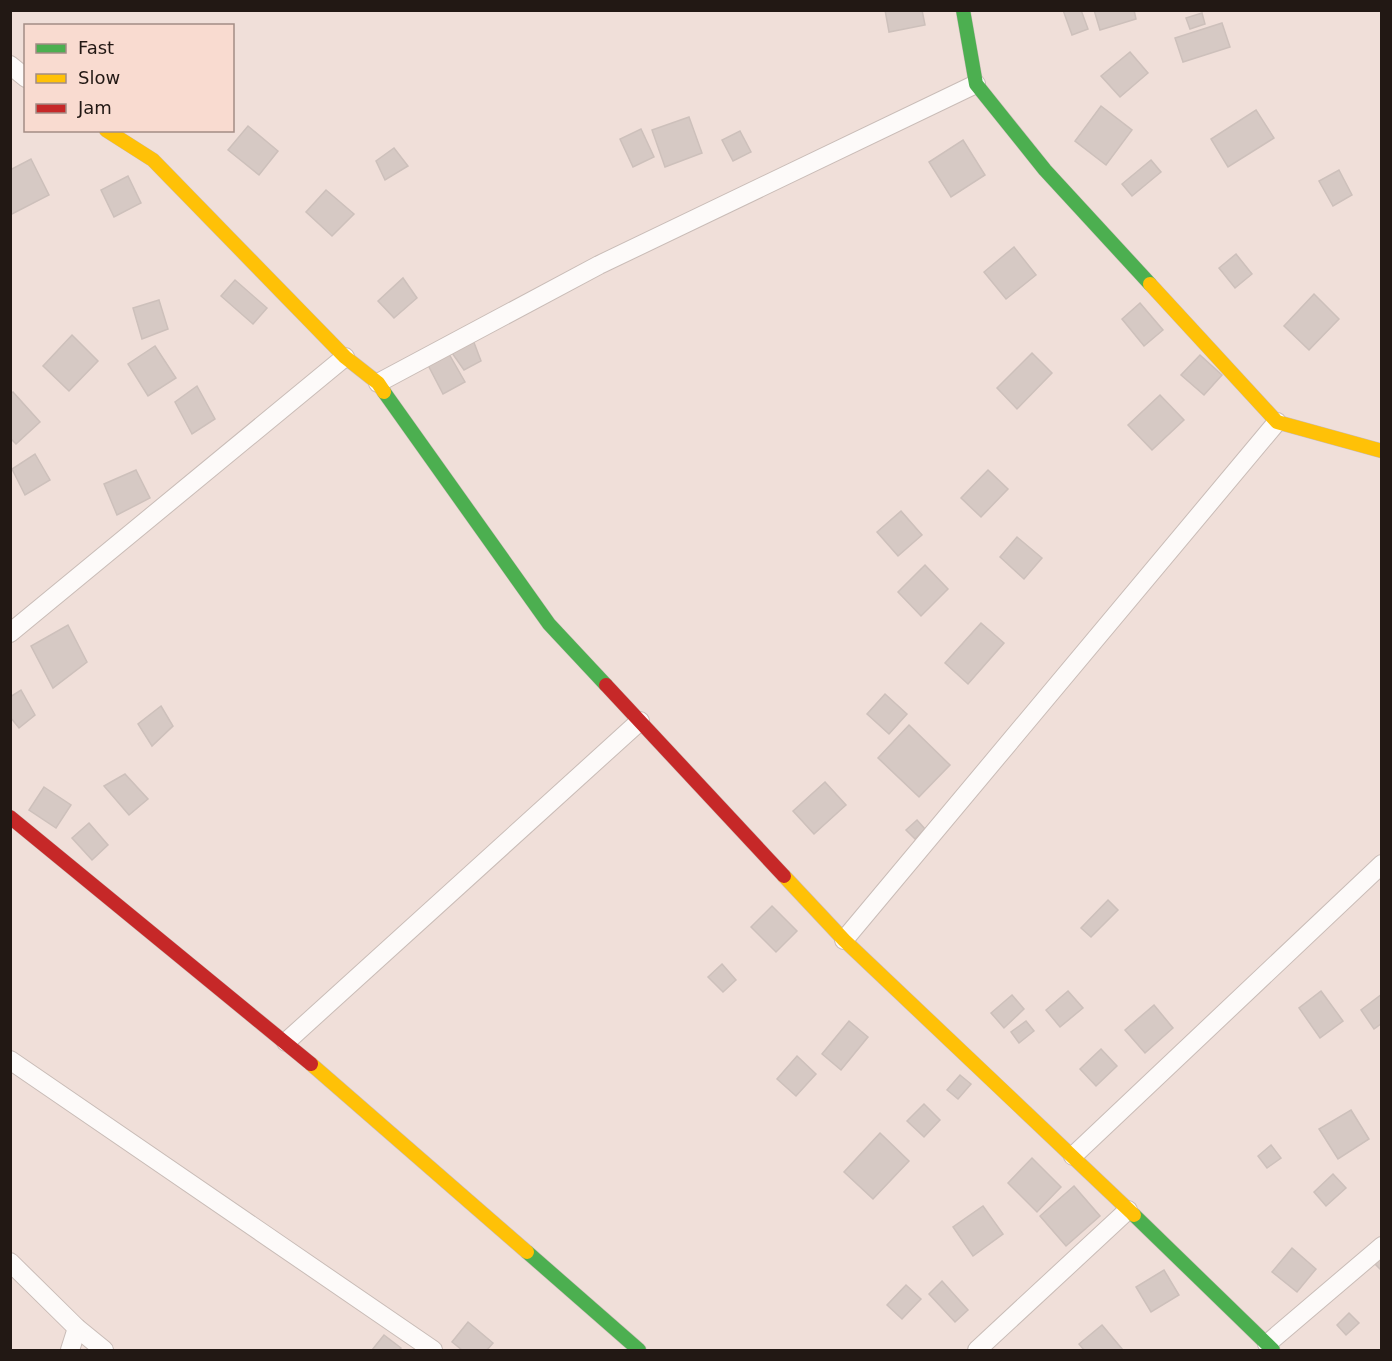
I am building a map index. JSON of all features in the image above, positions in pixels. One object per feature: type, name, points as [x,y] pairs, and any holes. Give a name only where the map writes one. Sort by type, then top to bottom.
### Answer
[{"type":"street","points":[[963,10],[976,84],[1045,170],[1277,422],[1382,451]]},
{"type":"street","points":[[10,65],[24,76]]},
{"type":"street","points":[[378,383],[599,265],[976,84]]},
{"type":"street","points":[[109,132],[153,160],[345,357],[378,383],[549,624],[844,940],[1073,1156],[1270,1347],[1382,1246]]},
{"type":"street","points":[[10,633],[345,357]]},
{"type":"street","points":[[844,940],[1277,422]]},
{"type":"street","points":[[286,1042],[640,721]]},
{"type":"street","points":[[10,817],[286,1042],[639,1350]]},
{"type":"street","points":[[1073,1156],[1382,864]]},
{"type":"street","points":[[10,1060],[428,1349]]},
{"type":"street","points":[[977,1350],[1128,1210]]},
{"type":"street","points":[[10,1263],[77,1328],[104,1350]]},
{"type":"street","points":[[70,1350],[77,1328]]},
{"type":"building","points":[[885,10],[922,10],[925,25],[889,32]]},
{"type":"building","points":[[1063,10],[1081,10],[1088,29],[1072,35]]},
{"type":"building","points":[[1094,10],[1134,10],[1136,19],[1100,30]]},
{"type":"building","points":[[1202,13],[1205,24],[1190,29],[1186,18]]},
{"type":"building","points":[[1222,23],[1230,47],[1183,62],[1175,38]]},
{"type":"building","points":[[1130,52],[1148,73],[1120,97],[1101,76]]},
{"type":"building","points":[[1101,106],[1132,130],[1106,165],[1075,141]]},
{"type":"building","points":[[1256,110],[1274,138],[1228,167],[1211,139]]},
{"type":"building","points":[[689,117],[702,153],[665,167],[652,130]]},
{"type":"building","points":[[248,126],[278,151],[259,175],[228,150]]},
{"type":"building","points":[[641,129],[654,157],[633,167],[620,139]]},
{"type":"building","points":[[740,131],[751,152],[733,161],[722,140]]},
{"type":"building","points":[[963,140],[985,175],[951,197],[929,162]]},
{"type":"building","points":[[394,148],[408,166],[385,180],[376,161]]},
{"type":"building","points":[[31,159],[49,195],[10,215],[10,170]]},
{"type":"building","points":[[1151,160],[1161,172],[1132,196],[1122,184]]},
{"type":"building","points":[[1339,170],[1352,195],[1333,206],[1319,181]]},
{"type":"building","points":[[128,176],[141,203],[114,217],[101,190]]},
{"type":"building","points":[[326,190],[354,214],[332,236],[306,212]]},
{"type":"building","points":[[1014,247],[1036,275],[1006,299],[984,272]]},
{"type":"building","points":[[1236,254],[1252,274],[1235,288],[1219,268]]},
{"type":"building","points":[[403,278],[417,298],[394,318],[378,301]]},
{"type":"building","points":[[235,280],[267,308],[253,324],[221,296]]},
{"type":"building","points":[[1314,294],[1339,319],[1309,350],[1284,326]]},
{"type":"building","points":[[159,300],[168,329],[142,339],[133,308]]},
{"type":"building","points":[[1140,303],[1163,330],[1144,346],[1122,319]]},
{"type":"building","points":[[72,335],[98,361],[69,391],[43,366]]},
{"type":"building","points":[[473,340],[481,361],[464,370],[452,353]]},
{"type":"building","points":[[155,346],[176,378],[148,396],[128,364]]},
{"type":"building","points":[[1032,353],[1052,373],[1017,409],[997,388]]},
{"type":"building","points":[[449,354],[465,382],[443,394],[428,365]]},
{"type":"building","points":[[1200,355],[1222,375],[1204,395],[1181,375]]},
{"type":"building","points":[[197,386],[215,419],[192,434],[175,402]]},
{"type":"building","points":[[13,392],[40,422],[16,444],[10,438],[10,394]]},
{"type":"building","points":[[1160,395],[1184,420],[1152,450],[1128,425]]},
{"type":"building","points":[[35,454],[50,480],[25,495],[12,469]]},
{"type":"building","points":[[136,470],[150,498],[117,515],[104,484]]},
{"type":"building","points":[[988,470],[1008,489],[981,517],[961,498]]},
{"type":"building","points":[[901,511],[922,535],[898,556],[877,532]]},
{"type":"building","points":[[1017,537],[1042,558],[1024,579],[1000,557]]},
{"type":"building","points":[[925,565],[948,589],[921,616],[898,592]]},
{"type":"building","points":[[981,623],[1004,643],[968,684],[945,663]]},
{"type":"building","points":[[68,625],[87,662],[53,688],[31,646]]},
{"type":"building","points":[[21,690],[35,715],[19,728],[10,717],[10,697]]},
{"type":"building","points":[[885,694],[907,714],[889,734],[867,714]]},
{"type":"building","points":[[161,706],[173,726],[152,746],[138,724]]},
{"type":"building","points":[[909,725],[950,765],[919,797],[878,758]]},
{"type":"building","points":[[125,774],[148,799],[129,815],[104,786]]},
{"type":"building","points":[[825,782],[846,805],[814,834],[793,811]]},
{"type":"building","points":[[44,787],[71,805],[56,828],[29,810]]},
{"type":"building","points":[[917,820],[925,829],[915,839],[906,830]]},
{"type":"building","points":[[89,823],[108,845],[92,860],[72,838]]},
{"type":"building","points":[[1108,900],[1118,910],[1091,937],[1081,928]]},
{"type":"building","points":[[772,906],[797,931],[776,952],[751,927]]},
{"type":"building","points":[[722,964],[736,980],[723,992],[708,977]]},
{"type":"building","points":[[1068,991],[1083,1008],[1060,1027],[1046,1010]]},
{"type":"building","points":[[1321,991],[1343,1021],[1320,1038],[1299,1008]]},
{"type":"building","points":[[1382,994],[1382,1023],[1374,1029],[1361,1010]]},
{"type":"building","points":[[1012,995],[1024,1009],[1004,1028],[991,1013]]},
{"type":"building","points":[[1154,1005],[1173,1028],[1145,1053],[1125,1030]]},
{"type":"building","points":[[849,1021],[868,1037],[841,1070],[822,1054]]},
{"type":"building","points":[[1026,1021],[1034,1031],[1019,1043],[1011,1032]]},
{"type":"building","points":[[1101,1049],[1117,1066],[1096,1086],[1080,1069]]},
{"type":"building","points":[[797,1056],[816,1074],[796,1096],[777,1079]]},
{"type":"building","points":[[960,1075],[971,1084],[958,1099],[947,1090]]},
{"type":"building","points":[[924,1104],[940,1120],[924,1137],[907,1121]]},
{"type":"building","points":[[1351,1110],[1369,1139],[1338,1159],[1319,1129]]},
{"type":"building","points":[[880,1133],[909,1161],[873,1199],[844,1172]]},
{"type":"building","points":[[1271,1145],[1281,1158],[1267,1168],[1258,1156]]},
{"type":"building","points":[[1032,1158],[1061,1187],[1037,1212],[1008,1183]]},
{"type":"building","points":[[1333,1174],[1346,1188],[1326,1206],[1314,1192]]},
{"type":"building","points":[[1074,1186],[1100,1216],[1066,1246],[1040,1216]]},
{"type":"building","points":[[983,1206],[1003,1234],[973,1256],[953,1227]]},
{"type":"building","points":[[1292,1248],[1316,1269],[1297,1292],[1272,1272]]},
{"type":"building","points":[[1382,1250],[1382,1271],[1371,1260]]},
{"type":"building","points":[[1164,1270],[1179,1295],[1151,1312],[1136,1287]]},
{"type":"building","points":[[942,1281],[968,1310],[955,1322],[929,1294]]},
{"type":"building","points":[[906,1285],[921,1299],[902,1319],[887,1305]]},
{"type":"building","points":[[1349,1313],[1359,1323],[1346,1335],[1337,1325]]},
{"type":"building","points":[[468,1322],[493,1343],[487,1350],[462,1350],[452,1342]]},
{"type":"building","points":[[1102,1325],[1123,1350],[1084,1350],[1079,1344]]},
{"type":"building","points":[[384,1335],[401,1348],[399,1350],[372,1350]]},
{"type":"traffic: fast","points":[[963,10],[976,84],[1045,170],[1150,284]]},
{"type":"traffic: fast","points":[[384,392],[549,624],[606,685]]},
{"type":"traffic: fast","points":[[1134,1215],[1273,1350]]},
{"type":"traffic: fast","points":[[527,1252],[639,1350]]},
{"type":"traffic: slow","points":[[109,132],[153,160],[345,357],[378,383],[384,392]]},
{"type":"traffic: slow","points":[[1150,284],[1277,422],[1382,451]]},
{"type":"traffic: slow","points":[[784,876],[844,940],[1134,1215]]},
{"type":"traffic: slow","points":[[311,1064],[527,1252]]},
{"type":"traffic: jam","points":[[606,685],[784,876]]},
{"type":"traffic: jam","points":[[10,817],[311,1064]]}]
